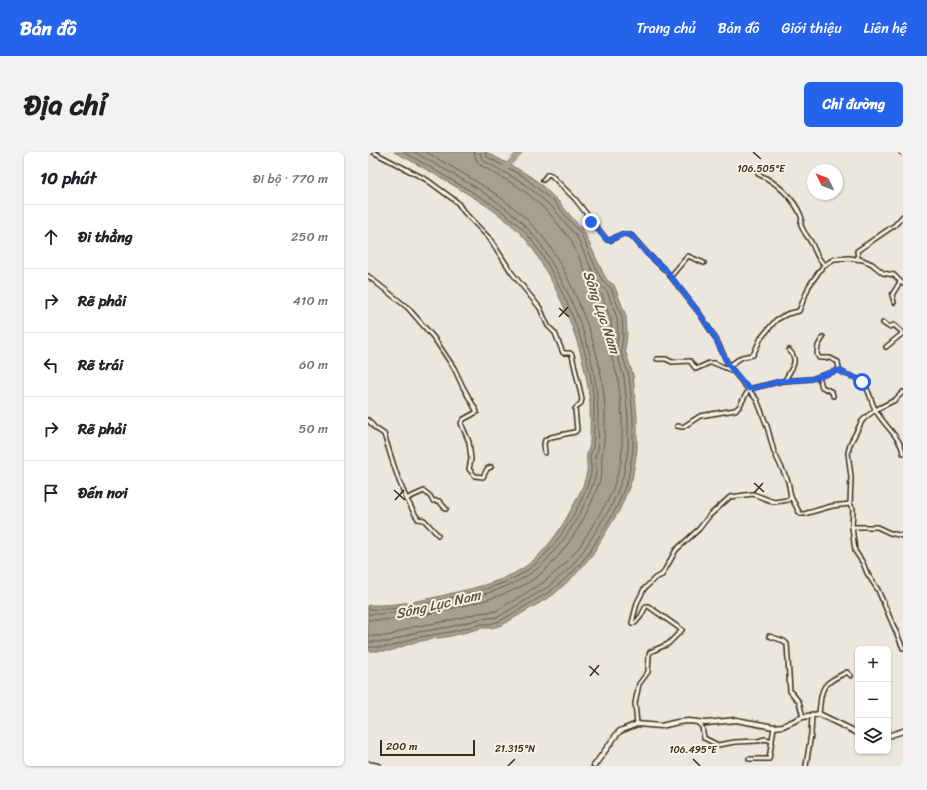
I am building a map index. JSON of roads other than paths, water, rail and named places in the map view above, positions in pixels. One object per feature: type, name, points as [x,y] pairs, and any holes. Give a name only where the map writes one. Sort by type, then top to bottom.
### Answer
[{"type":"street","points":[[372,152],[427,180],[457,202],[464,212],[490,239],[512,273],[540,308],[548,326],[555,333],[562,353],[570,353],[572,355],[582,399],[581,403],[575,409],[577,430],[575,432],[551,437],[545,440],[545,453]]},
{"type":"street","points":[[543,180],[548,174],[551,175],[575,199],[605,239],[609,241],[622,234],[631,235],[647,254],[671,276],[703,318],[729,366],[757,400],[774,452],[788,481],[791,497],[799,512],[803,514],[832,506],[850,504]]},
{"type":"street","points":[[758,174],[775,185],[793,201],[802,218],[802,228],[812,243],[819,260],[825,265]]},
{"type":"street","points":[[858,258],[857,251],[895,225],[903,216]]},
{"type":"street","points":[[671,276],[688,256],[704,262]]},
{"type":"street","points":[[729,366],[742,358],[753,355],[761,338],[776,320],[787,314],[799,311],[809,286],[825,265],[834,259],[858,258],[872,264],[883,273],[894,275],[901,283],[892,295],[894,302]]},
{"type":"street","points":[[368,276],[408,308],[434,338],[448,359],[476,411],[476,413],[461,423],[469,442],[471,459],[469,469],[475,476],[482,477],[486,470],[492,467]]},
{"type":"street","points":[[883,323],[889,327],[894,325],[903,333],[886,347]]},
{"type":"street","points":[[823,337],[818,346],[818,357],[830,358],[836,361],[839,370],[844,374],[857,378],[863,383],[867,388],[875,410],[899,442],[903,453]]},
{"type":"street","points":[[785,381],[793,368],[794,362],[793,356],[788,350]]},
{"type":"street","points":[[657,359],[666,359],[672,362],[690,361],[696,369],[709,363],[714,363],[733,371]]},
{"type":"street","points":[[677,426],[684,427],[700,416],[734,410],[739,407],[749,389],[785,381],[819,377],[839,370]]},
{"type":"street","points":[[819,377],[822,387],[832,392],[832,396]]},
{"type":"street","points":[[902,645],[878,590],[855,550],[852,527],[853,512],[850,504],[851,477],[849,448],[862,421],[875,410],[893,401],[903,392]]},
{"type":"street","points":[[368,420],[375,428],[384,434],[388,451],[406,499],[418,519],[424,520],[438,535]]},
{"type":"street","points":[[406,499],[424,491],[433,501],[439,501],[446,509]]},
{"type":"street","points":[[636,724],[635,703],[639,684],[648,672],[650,652],[668,644],[682,630],[648,606],[646,606],[638,620],[635,623],[632,623],[637,603],[643,591],[655,578],[662,575],[671,558],[681,545],[730,497],[752,494],[774,502],[788,500],[791,497]]},
{"type":"street","points":[[852,527],[877,527],[890,533],[903,536]]},
{"type":"street","points":[[769,636],[784,641],[787,644],[790,691],[799,702],[803,717]]},
{"type":"street","points":[[819,714],[824,687],[832,680],[847,672],[851,676]]},
{"type":"street","points":[[594,766],[603,751],[617,734],[620,731],[636,724],[661,726],[678,722],[736,720],[774,727],[784,726],[812,714],[819,714],[855,732]]},
{"type":"street","points":[[806,766],[812,734],[812,714]]},
{"type":"street","points":[[697,722],[702,727],[704,738],[716,745],[765,739],[772,741]]},
{"type":"street","points":[[750,759],[770,758],[774,727]]},
{"type":"street","points":[[891,735],[903,730]]},
{"type":"street","points":[[368,764],[378,766]]},
{"type":"water","name":"Sông Lục Nam","points":[[394,152],[486,152],[525,173],[538,182],[559,202],[584,232],[603,273],[607,280],[614,285],[626,316],[627,335],[625,350],[633,375],[637,417],[637,450],[632,480],[620,509],[592,555],[576,574],[553,595],[502,625],[415,642],[390,651],[370,651],[368,650],[368,605],[390,605],[411,602],[473,588],[503,579],[521,570],[535,559],[559,531],[581,490],[586,478],[587,452],[590,440],[590,404],[581,355],[571,324],[558,294],[528,242],[511,224],[491,209],[448,182]]},
{"type":"waterway","points":[[504,169],[520,152]]}]
